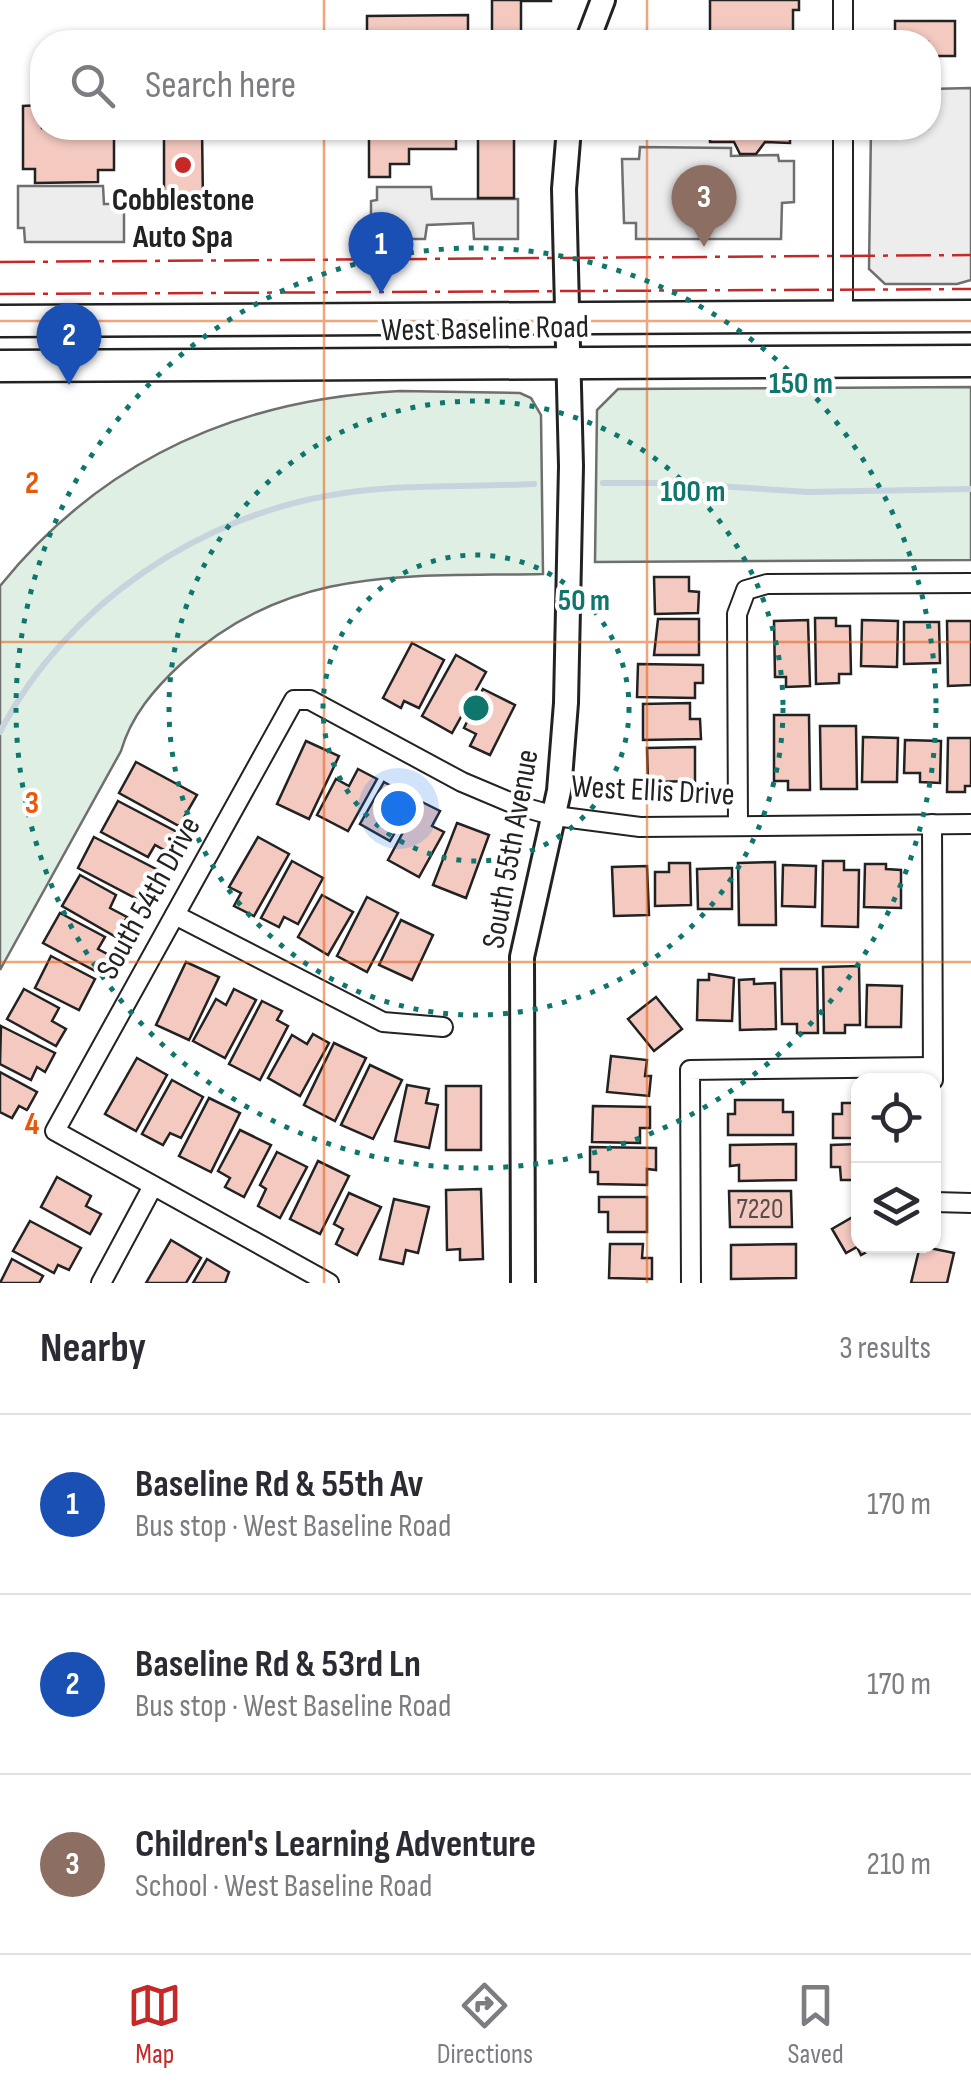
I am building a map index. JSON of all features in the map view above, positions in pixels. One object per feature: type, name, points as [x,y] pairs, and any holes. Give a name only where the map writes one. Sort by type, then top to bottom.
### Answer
[{"type":"main road","name":"West Baseline Road","points":[[0,321],[971,316]]},
{"type":"main road","name":"West Baseline Road","points":[[0,366],[971,361]]},
{"type":"street","points":[[591,30],[602,0]]},
{"type":"street","points":[[843,0],[843,30]]},
{"type":"street","name":"South 55th Avenue","points":[[523,1283],[522,957],[555,816],[566,702],[571,503],[564,189],[568,140]]},
{"type":"street","points":[[842,317],[843,140]]},
{"type":"street","points":[[738,826],[737,614],[746,590],[767,584],[971,583]]},
{"type":"street","name":"West Ellis Drive","points":[[298,698],[310,700],[462,782],[555,816],[640,827],[971,824]]},
{"type":"street","name":"South 54th Drive","points":[[154,1186],[55,1131],[290,704],[298,698]]},
{"type":"street","points":[[932,824],[932,1073]]},
{"type":"street","points":[[175,915],[383,1022],[443,1026]]},
{"type":"street","points":[[691,1283],[690,1070],[872,1073]]},
{"type":"street","points":[[101,1283],[154,1186],[329,1283]]},
{"type":"street","points":[[941,1202],[971,1202]]},
{"type":"green space","points":[[971,387],[971,560],[595,562],[597,410],[618,389]]},
{"type":"green space","points":[[400,391],[520,393],[531,398],[541,415],[543,574],[397,577],[352,583],[308,592],[264,608],[222,632],[171,673],[137,715],[0,970],[0,586],[40,541],[83,503],[129,470],[178,443],[230,422],[284,407],[341,396]]},
{"type":"shaded area","points":[[971,88],[971,280],[957,284],[885,284],[869,269],[871,140],[941,140],[941,89]]},
{"type":"shaded area","points":[[640,147],[731,148],[731,156],[778,155],[779,161],[794,161],[794,202],[782,203],[781,239],[636,239],[636,223],[624,223],[622,159],[639,159]]},
{"type":"shaded area","points":[[18,186],[103,186],[104,204],[124,204],[124,242],[25,242],[24,228],[18,228]]},
{"type":"shaded area","points":[[377,187],[431,187],[432,199],[518,199],[518,239],[474,239],[473,223],[427,225],[425,239],[371,239],[371,201],[377,200]]},
{"type":"building","points":[[492,0],[551,0],[521,1],[521,30],[492,30]]},
{"type":"building","points":[[710,0],[799,0],[799,10],[793,10],[793,30],[710,30]]},
{"type":"building","points":[[468,15],[468,30],[367,30],[367,16]]},
{"type":"building","points":[[895,21],[955,21],[955,56],[941,56],[941,30],[895,30]]},
{"type":"building","points":[[23,106],[30,106],[30,140],[114,140],[114,170],[98,170],[98,182],[35,183],[35,169],[23,169]]},
{"type":"building","name":"Cobblestone Auto Spa","points":[[164,140],[202,140],[203,203],[164,203]]},
{"type":"building","points":[[369,140],[456,140],[456,149],[409,149],[409,164],[390,164],[390,177],[369,177]]},
{"type":"building","points":[[478,140],[514,140],[514,198],[478,198]]},
{"type":"building","points":[[790,140],[765,142],[756,154],[740,154],[734,142],[710,142]]},
{"type":"building","points":[[654,577],[689,577],[689,591],[699,592],[698,613],[655,614]]},
{"type":"building","points":[[815,618],[836,618],[836,626],[850,626],[851,674],[839,674],[839,683],[816,684]]},
{"type":"building","points":[[658,619],[699,619],[699,655],[654,655]]},
{"type":"building","points":[[808,620],[810,686],[786,687],[786,677],[775,677],[774,621]]},
{"type":"building","points":[[862,620],[898,621],[897,667],[861,666]]},
{"type":"building","points":[[947,621],[971,621],[971,685],[948,686]]},
{"type":"building","points":[[904,622],[939,622],[940,663],[904,664]]},
{"type":"building","points":[[412,643],[444,660],[419,708],[404,701],[401,708],[383,698]]},
{"type":"building","points":[[456,655],[486,672],[452,733],[422,716]]},
{"type":"building","points":[[638,664],[703,665],[703,683],[695,683],[695,698],[637,697]]},
{"type":"building","points":[[483,689],[515,705],[490,755],[470,746],[476,734],[464,728]]},
{"type":"building","points":[[690,703],[690,719],[700,719],[701,739],[643,740],[643,704]]},
{"type":"building","points":[[774,715],[809,715],[810,790],[788,790],[788,781],[774,781]]},
{"type":"building","points":[[820,726],[856,726],[857,789],[821,789]]},
{"type":"building","points":[[863,737],[898,738],[897,782],[862,782]]},
{"type":"building","points":[[948,738],[971,738],[971,786],[965,786],[965,792],[947,792]]},
{"type":"building","points":[[905,740],[941,741],[940,783],[920,782],[920,773],[904,773]]},
{"type":"building","points":[[306,741],[339,756],[309,819],[277,804]]},
{"type":"building","points":[[695,747],[695,781],[648,782],[647,748]]},
{"type":"building","points":[[136,762],[197,795],[179,826],[119,793]]},
{"type":"building","points":[[358,769],[377,779],[348,831],[317,815],[336,779],[349,786]]},
{"type":"building","points":[[384,782],[414,799],[390,841],[360,824]]},
{"type":"building","points":[[118,801],[177,832],[166,851],[155,845],[148,857],[101,832]]},
{"type":"building","points":[[420,801],[440,811],[432,826],[444,832],[419,877],[388,860]]},
{"type":"building","points":[[457,823],[489,835],[466,898],[433,885]]},
{"type":"building","points":[[94,837],[156,869],[139,900],[78,868]]},
{"type":"building","points":[[258,837],[289,854],[254,916],[234,906],[241,893],[229,887]]},
{"type":"building","points":[[292,861],[323,878],[298,924],[284,917],[279,927],[261,918]]},
{"type":"building","points":[[823,861],[844,861],[844,870],[859,870],[858,927],[822,926]]},
{"type":"building","points":[[775,862],[776,925],[739,925],[738,863]]},
{"type":"building","points":[[669,863],[690,863],[691,905],[655,906],[655,872],[669,872]]},
{"type":"building","points":[[865,864],[886,864],[886,869],[901,870],[901,908],[864,907]]},
{"type":"building","points":[[783,865],[816,866],[815,907],[782,906]]},
{"type":"building","points":[[647,866],[649,915],[614,916],[612,867]]},
{"type":"building","points":[[732,868],[732,909],[698,909],[697,869]]},
{"type":"building","points":[[80,875],[116,895],[110,908],[127,917],[116,937],[62,906]]},
{"type":"building","points":[[322,895],[353,912],[328,955],[298,937]]},
{"type":"building","points":[[367,897],[398,913],[367,972],[337,956]]},
{"type":"building","points":[[60,913],[105,937],[98,949],[109,955],[99,973],[43,943]]},
{"type":"building","points":[[401,920],[433,935],[412,980],[379,965]]},
{"type":"building","points":[[51,956],[95,979],[79,1010],[35,988]]},
{"type":"building","points":[[186,962],[219,977],[189,1040],[156,1025]]},
{"type":"building","points":[[859,966],[860,1025],[845,1025],[845,1033],[824,1033],[823,967]]},
{"type":"building","points":[[781,969],[817,969],[818,1033],[797,1033],[797,1024],[782,1024]]},
{"type":"building","points":[[709,974],[734,978],[732,1021],[697,1020],[698,980],[709,980]]},
{"type":"building","points":[[754,979],[754,984],[775,983],[776,1029],[740,1030],[739,980]]},
{"type":"building","points":[[867,985],[902,986],[901,1027],[866,1027]]},
{"type":"building","points":[[24,989],[59,1008],[52,1021],[66,1029],[56,1046],[7,1019]]},
{"type":"building","points":[[234,989],[256,1000],[225,1058],[193,1041],[216,999],[226,1005]]},
{"type":"building","points":[[656,997],[682,1029],[654,1051],[628,1019]]},
{"type":"building","points":[[262,1001],[282,1011],[277,1020],[288,1026],[260,1080],[229,1064]]},
{"type":"building","points":[[1,1026],[55,1053],[45,1072],[37,1067],[31,1080],[0,1064]]},
{"type":"building","points":[[313,1034],[329,1043],[300,1096],[268,1078],[292,1035],[307,1044]]},
{"type":"building","points":[[334,1043],[366,1058],[335,1121],[304,1105]]},
{"type":"building","points":[[611,1056],[647,1060],[645,1076],[651,1076],[649,1096],[607,1092]]},
{"type":"building","points":[[137,1058],[167,1075],[136,1131],[105,1114]]},
{"type":"building","points":[[370,1065],[402,1080],[373,1139],[341,1125]]},
{"type":"building","points":[[0,1072],[37,1092],[27,1110],[19,1106],[12,1118],[0,1112]]},
{"type":"building","points":[[172,1080],[203,1097],[181,1138],[170,1133],[163,1145],[142,1134]]},
{"type":"building","points":[[407,1085],[429,1089],[426,1103],[438,1105],[429,1148],[395,1141]]},
{"type":"building","points":[[446,1086],[481,1086],[481,1150],[446,1150]]},
{"type":"building","points":[[209,1098],[240,1113],[211,1172],[179,1156]]},
{"type":"building","points":[[735,1100],[783,1100],[783,1112],[793,1112],[793,1135],[728,1135],[728,1114],[735,1114]]},
{"type":"building","points":[[842,1103],[851,1103],[851,1138],[833,1138],[833,1114],[842,1114]]},
{"type":"building","points":[[593,1106],[650,1107],[650,1128],[640,1128],[640,1143],[592,1142]]},
{"type":"building","points":[[240,1130],[271,1145],[244,1197],[225,1187],[230,1178],[218,1171]]},
{"type":"building","points":[[796,1144],[796,1180],[739,1181],[739,1165],[730,1166],[730,1145]]},
{"type":"building","points":[[851,1144],[851,1180],[841,1180],[840,1167],[831,1167],[831,1145]]},
{"type":"building","points":[[590,1147],[656,1148],[656,1170],[647,1169],[647,1185],[598,1184],[598,1172],[590,1172]]},
{"type":"building","points":[[277,1152],[307,1167],[280,1218],[258,1206],[266,1189],[260,1185]]},
{"type":"building","points":[[318,1161],[349,1176],[320,1234],[290,1219]]},
{"type":"building","points":[[57,1177],[91,1196],[86,1206],[101,1214],[90,1234],[41,1207]]},
{"type":"building","points":[[481,1189],[483,1259],[460,1260],[460,1249],[447,1250],[446,1190]]},
{"type":"building","points":[[729,1191],[791,1191],[792,1227],[730,1227]]},
{"type":"building","points":[[349,1193],[381,1207],[357,1255],[336,1244],[343,1229],[334,1224]]},
{"type":"building","points":[[599,1197],[647,1197],[647,1232],[608,1232],[608,1212],[599,1212]]},
{"type":"building","points":[[394,1199],[429,1207],[418,1253],[406,1250],[403,1264],[380,1259]]},
{"type":"building","points":[[851,1218],[851,1250],[846,1253],[832,1229]]},
{"type":"building","points":[[30,1221],[81,1248],[69,1270],[58,1265],[54,1273],[13,1251]]},
{"type":"building","points":[[171,1240],[201,1258],[186,1283],[146,1283]]},
{"type":"building","points":[[610,1244],[643,1244],[642,1258],[652,1258],[652,1279],[609,1278]]},
{"type":"building","points":[[796,1244],[796,1278],[731,1279],[731,1245]]},
{"type":"building","points":[[918,1253],[954,1253],[947,1283],[911,1283]]},
{"type":"building","points":[[12,1259],[43,1276],[39,1283],[0,1283]]},
{"type":"building","points":[[207,1259],[229,1272],[225,1283],[193,1283]]},
{"type":"waterway","points":[[603,483],[808,492],[971,489]]},
{"type":"waterway","points":[[0,732],[28,686],[62,643],[101,605],[144,572],[240,521],[291,504],[367,490],[534,484]]},
{"type":"power","points":[[0,262],[971,255]]},
{"type":"power","points":[[0,294],[971,289]]},
{"type":"place","name":"Cobblestone Auto Spa","points":[[183,165]]},
{"type":"place","name":"Children's Learning Adventure","points":[[704,247]]},
{"type":"place","name":"Baseline Rd & 55th Av","points":[[381,294]]},
{"type":"place","name":"Baseline Rd & 53rd Ln","points":[[69,385]]}]
